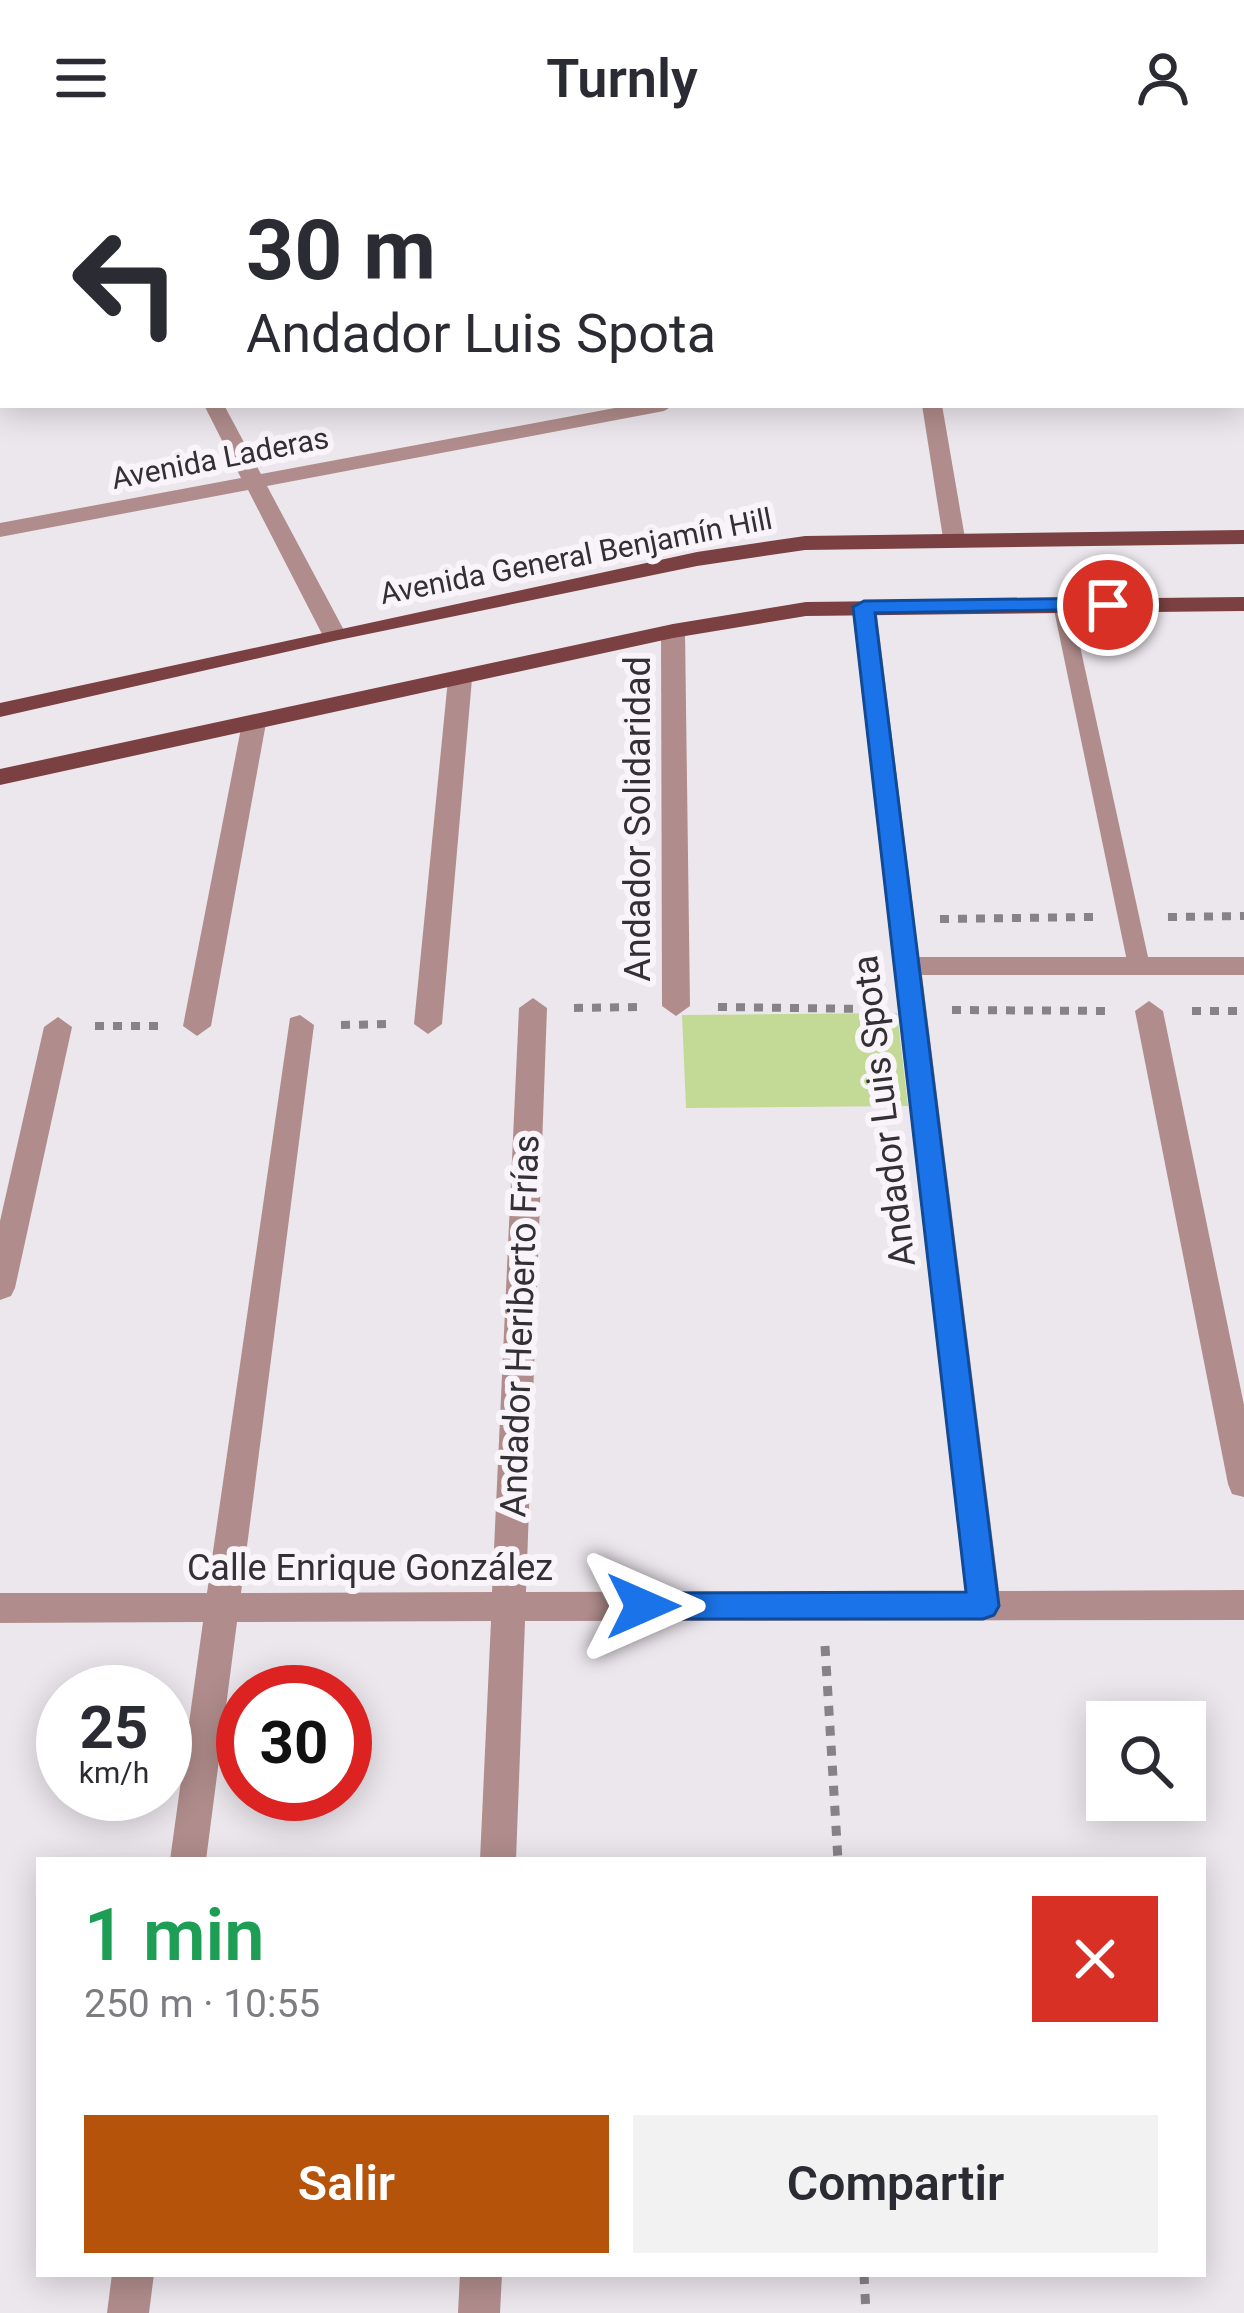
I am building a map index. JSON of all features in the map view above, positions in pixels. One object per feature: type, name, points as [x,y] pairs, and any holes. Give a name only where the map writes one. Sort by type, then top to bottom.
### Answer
[{"type":"main road","name":"Avenida General Benjamín Hill","points":[[0,710],[334,634],[697,559],[805,543],[1244,537]]},
{"type":"main road","points":[[0,777],[673,631],[806,609],[1244,604]]},
{"type":"street","points":[[216,408],[334,634]]},
{"type":"street","name":"Avenida Laderas","points":[[0,530],[648,408]]},
{"type":"street","points":[[932,408],[954,538]]},
{"type":"street","name":"Andador Luis Spota","points":[[864,607],[983,1606]]},
{"type":"street","name":"Andador Solidaridad","points":[[673,631],[676,1006]]},
{"type":"street","points":[[428,1024],[460,679]]},
{"type":"street","points":[[197,1026],[254,723]]},
{"type":"street","points":[[905,966],[1244,966]]},
{"type":"street","name":"Andador Heriberto Frías","points":[[498,1857],[533,1009]]},
{"type":"street","points":[[1149,1011],[1244,1484]]},
{"type":"street","points":[[188,1857],[300,1025]]},
{"type":"street","points":[[0,1288],[58,1027]]},
{"type":"street","name":"Calle Enrique González","points":[[0,1608],[1244,1605]]},
{"type":"street","points":[[128,2313],[133,2277]]},
{"type":"street","points":[[479,2313],[481,2277]]},
{"type":"lane","points":[[1062,605],[1139,966]]},
{"type":"path","points":[[899,919],[1244,916]]},
{"type":"path","points":[[910,1010],[1244,1012]]},
{"type":"path","points":[[822,1606],[838,1857]]},
{"type":"path","points":[[864,2277],[866,2313]]},
{"type":"green space","points":[[897,1013],[908,1106],[686,1108],[682,1015]]},
{"type":"route","points":[[643,1606],[983,1606],[864,607],[1108,605]]}]
